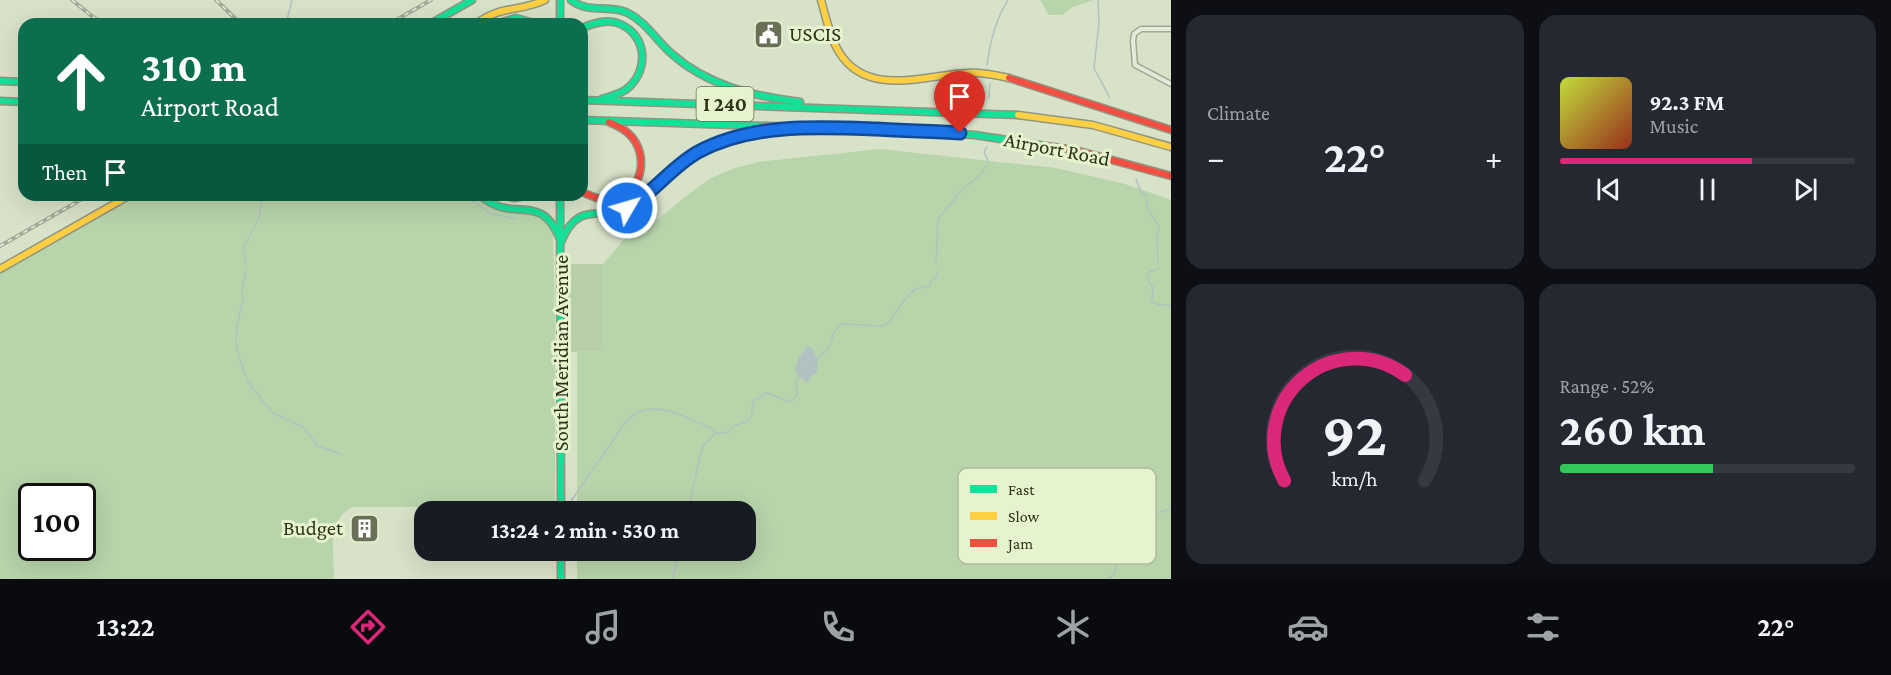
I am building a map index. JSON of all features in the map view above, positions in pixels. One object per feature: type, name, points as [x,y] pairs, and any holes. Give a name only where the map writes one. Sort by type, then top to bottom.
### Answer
[{"type":"main road","points":[[440,18],[472,0]]},
{"type":"main road","points":[[484,18],[499,8],[536,4],[545,0]]},
{"type":"main road","points":[[560,0],[560,18]]},
{"type":"main road","points":[[571,0],[585,8],[611,8],[627,13],[642,23],[663,46],[690,69],[718,85],[777,100],[854,108]]},
{"type":"main road","points":[[821,0],[839,54],[855,71],[871,79],[896,81],[980,73],[1015,79],[1171,130]]},
{"type":"main road","points":[[588,25],[598,21],[614,22],[631,31],[641,46],[643,63],[633,83],[621,92],[597,100]]},
{"type":"main road","points":[[0,81],[18,82]]},
{"type":"main road","name":"Airport Road","points":[[588,100],[854,108],[1038,117],[1093,125],[1171,147]]},
{"type":"main road","points":[[0,101],[18,102]]},
{"type":"main road","name":"Airport Road","points":[[588,120],[944,132],[1003,138],[1075,150],[1171,176]]},
{"type":"main road","points":[[588,195],[596,199],[617,199],[630,192],[641,175],[643,162],[637,143],[626,131],[607,121]]},
{"type":"main road","points":[[561,242],[576,218],[627,208],[679,165],[713,145],[755,134],[811,127]]},
{"type":"main road","points":[[0,269],[119,201]]},
{"type":"main road","points":[[487,201],[502,209],[544,214],[553,223],[561,242]]},
{"type":"main road","name":"South Meridian Avenue","points":[[560,201],[561,501]]},
{"type":"main road","points":[[561,561],[561,579]]},
{"type":"street","points":[[1171,29],[1141,29],[1134,34],[1132,41],[1135,65],[1171,84]]},
{"type":"green space","points":[[1040,0],[1094,0],[1073,7],[1062,15],[1049,15]]},
{"type":"green space","points":[[880,149],[1056,168],[1125,184],[1171,200],[1171,579],[577,579],[577,561],[756,561],[756,501],[577,501],[577,352],[603,351],[603,264],[626,237],[652,224],[711,178],[758,162]]},
{"type":"green space","points":[[124,201],[483,201],[543,216],[553,231],[555,501],[414,501],[414,507],[354,507],[345,512],[335,528],[334,579],[0,579],[0,272]]},
{"type":"green space","points":[[568,264],[603,264],[603,351],[568,352]]},
{"type":"shaded area","points":[[808,346],[813,349],[818,362],[817,373],[811,376],[808,383],[795,370],[799,357]]},
{"type":"waterway","points":[[288,18],[292,0]]},
{"type":"waterway","points":[[987,65],[994,31],[1008,0]]},
{"type":"waterway","points":[[1098,0],[1099,23],[1094,68],[1110,98]]},
{"type":"waterway","points":[[989,98],[990,83]]},
{"type":"waterway","points":[[987,147],[984,152],[988,161]]},
{"type":"waterway","points":[[936,262],[938,219],[960,192],[981,174],[986,166]]},
{"type":"waterway","points":[[1136,179],[1159,227],[1158,262]]},
{"type":"waterway","points":[[246,264],[243,249],[259,218],[262,201]]},
{"type":"waterway","points":[[473,201],[491,214],[516,219]]},
{"type":"waterway","points":[[1158,269],[1149,272],[1148,280],[1153,288],[1152,302],[1159,305],[1171,305]]},
{"type":"waterway","points":[[246,270],[236,346],[247,381],[273,413],[303,427],[318,446],[340,454]]},
{"type":"waterway","points":[[816,360],[829,347],[834,332],[842,324],[884,326],[911,292],[930,286],[931,281],[937,277],[937,271]]},
{"type":"waterway","points":[[690,501],[701,451],[706,442],[716,433],[727,433],[736,425],[748,421],[754,400],[766,393],[791,402],[797,395],[796,383],[801,376]]},
{"type":"waterway","points":[[571,501],[627,420],[636,413],[657,409],[668,411],[711,428],[716,433]]},
{"type":"waterway","points":[[1156,513],[1171,509]]},
{"type":"waterway","points":[[672,579],[677,561]]},
{"type":"waterway","points":[[1107,579],[1114,575],[1116,564]]},
{"type":"railway","points":[[72,0],[95,18]]},
{"type":"railway","points":[[216,0],[235,18]]},
{"type":"railway","points":[[400,18],[431,0]]},
{"type":"railway","points":[[0,246],[79,201]]},
{"type":"traffic: fast","points":[[440,18],[472,0]]},
{"type":"traffic: fast","points":[[560,0],[560,18]]},
{"type":"traffic: fast","points":[[571,0],[585,7],[614,9],[628,13],[640,21],[686,65],[716,82],[749,93],[800,102]]},
{"type":"traffic: fast","points":[[588,26],[602,22],[614,22],[625,26],[639,41],[642,51],[640,70],[635,80],[622,92],[602,99]]},
{"type":"traffic: fast","points":[[0,81],[18,82]]},
{"type":"traffic: fast","points":[[588,100],[1018,115]]},
{"type":"traffic: fast","points":[[0,101],[18,102]]},
{"type":"traffic: fast","points":[[588,120],[975,135],[1046,146]]},
{"type":"traffic: fast","points":[[561,242],[575,220],[590,214],[608,213],[629,207],[643,198],[678,165],[703,150],[730,140],[787,130]]},
{"type":"traffic: fast","points":[[488,201],[504,208],[526,210],[545,216],[561,242]]},
{"type":"traffic: fast","points":[[560,201],[561,501]]},
{"type":"traffic: fast","points":[[561,561],[561,579]]},
{"type":"traffic: slow","points":[[485,18],[502,11],[545,0]]},
{"type":"traffic: slow","points":[[821,0],[839,52],[851,66],[865,75],[898,80],[972,73],[1009,78]]},
{"type":"traffic: slow","points":[[1018,115],[1093,125],[1171,147]]},
{"type":"traffic: slow","points":[[0,269],[119,201]]},
{"type":"traffic: jam","points":[[1009,78],[1171,130]]},
{"type":"traffic: jam","points":[[588,195],[605,200],[620,197],[636,183],[640,174],[640,153],[636,143],[627,132],[609,122]]},
{"type":"traffic: jam","points":[[1046,146],[1075,150],[1171,176]]},
{"type":"place","name":"USCIS","points":[[768,34]]},
{"type":"place","name":"Budget","points":[[364,528]]},
{"type":"route","points":[[627,208],[634,205],[689,157],[713,145],[740,137],[811,127],[960,133]]}]
